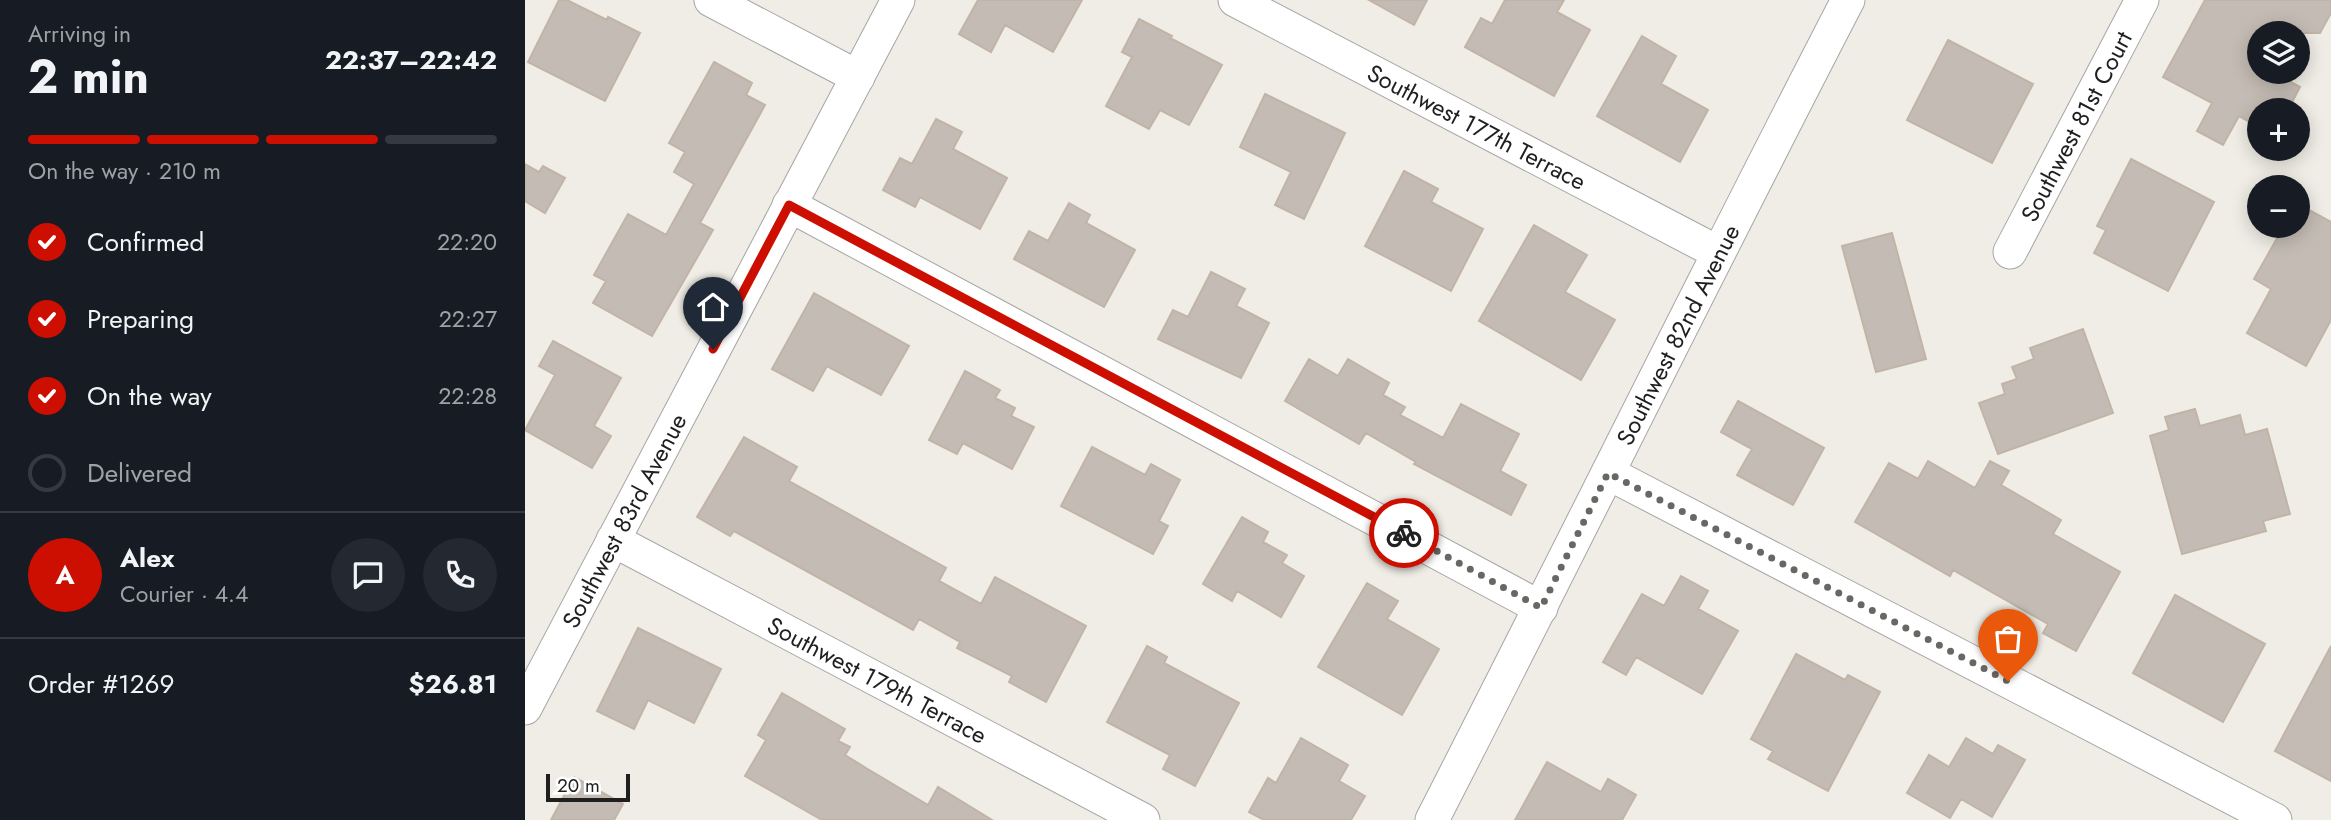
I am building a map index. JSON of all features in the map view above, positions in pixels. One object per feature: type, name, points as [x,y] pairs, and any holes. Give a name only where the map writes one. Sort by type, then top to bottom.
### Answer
[{"type":"street","points":[[711,0],[858,77]]},
{"type":"street","name":"Southwest 83rd Avenue","points":[[525,708],[898,0]]},
{"type":"street","name":"Southwest 177th Terrace","points":[[1235,0],[1717,253]]},
{"type":"street","name":"Southwest 82nd Avenue","points":[[1432,820],[1541,608],[1717,253],[1848,0]]},
{"type":"street","name":"Southwest 81st Court","points":[[2010,252],[2141,0]]},
{"type":"street","points":[[789,205],[1541,608]]},
{"type":"street","points":[[1608,473],[2275,820]]},
{"type":"street","name":"Southwest 179th Terrace","points":[[613,540],[1143,820]]},
{"type":"building","points":[[559,0],[567,0],[640,33],[605,101],[528,62]]},
{"type":"building","points":[[978,0],[1082,0],[1053,52],[1005,25],[991,52],[959,34]]},
{"type":"building","points":[[1369,0],[1427,0],[1414,25]]},
{"type":"building","points":[[1505,0],[1564,0],[1557,12],[1590,30],[1554,96],[1465,47],[1481,18],[1492,24]]},
{"type":"building","points":[[2205,0],[2331,0],[2331,13],[2320,33],[2310,33],[2310,21],[2247,21],[2247,84],[2294,84],[2300,87],[2294,98],[2247,98],[2247,120],[2239,116],[2223,145],[2197,131],[2212,103],[2163,77]]},
{"type":"building","points":[[1139,19],[1222,65],[1189,125],[1160,110],[1149,129],[1106,106],[1132,57],[1122,52]]},
{"type":"building","points":[[1642,36],[1676,56],[1661,84],[1708,110],[1680,162],[1597,116]]},
{"type":"building","points":[[1948,40],[2033,84],[1992,163],[1907,120]]},
{"type":"building","points":[[714,62],[752,83],[746,95],[765,105],[700,223],[713,230],[652,336],[593,303],[606,281],[594,275],[628,214],[666,235],[694,184],[674,172],[685,152],[669,143]]},
{"type":"building","points":[[1265,94],[1345,133],[1304,219],[1275,205],[1291,172],[1240,147]]},
{"type":"building","points":[[936,119],[962,132],[953,149],[1007,178],[980,229],[920,197],[915,207],[883,190],[900,158],[912,164]]},
{"type":"building","points":[[2131,159],[2214,202],[2168,291],[2094,253],[2106,230],[2097,226]]},
{"type":"building","points":[[525,164],[539,172],[543,166],[565,178],[545,213],[525,201]]},
{"type":"building","points":[[1404,171],[1438,189],[1431,202],[1483,229],[1451,291],[1365,246]]},
{"type":"building","points":[[1069,203],[1090,215],[1086,223],[1135,250],[1104,307],[1014,259],[1029,231],[1048,241]]},
{"type":"building","points":[[2310,211],[2331,222],[2331,320],[2306,366],[2247,333],[2271,289],[2254,279],[2277,238],[2310,238]]},
{"type":"building","points":[[1534,225],[1587,255],[1565,292],[1615,320],[1581,380],[1479,321]]},
{"type":"building","points":[[1892,233],[1926,359],[1876,372],[1842,246]]},
{"type":"building","points":[[1211,272],[1245,289],[1236,306],[1269,323],[1241,378],[1158,339],[1173,310],[1188,317]]},
{"type":"building","points":[[814,293],[909,346],[881,395],[827,366],[813,391],[772,369]]},
{"type":"building","points":[[2083,329],[2113,413],[1998,454],[1979,403],[2005,394],[2002,384],[2017,379],[2012,367],[2034,359],[2030,348]]},
{"type":"building","points":[[553,341],[621,378],[594,426],[611,436],[592,468],[525,430],[555,375],[539,366]]},
{"type":"building","points":[[1309,359],[1338,376],[1348,359],[1389,383],[1383,395],[1405,407],[1400,415],[1443,438],[1461,404],[1519,434],[1500,471],[1526,485],[1511,515],[1414,464],[1416,462],[1366,433],[1359,444],[1285,401]]},
{"type":"building","points":[[965,371],[1000,390],[995,398],[1015,408],[1011,416],[1034,427],[1012,469],[963,443],[957,454],[929,440]]},
{"type":"building","points":[[1738,401],[1824,448],[1793,505],[1737,475],[1752,449],[1721,432]]},
{"type":"building","points":[[2195,409],[2200,426],[2240,415],[2245,435],[2267,429],[2290,514],[2263,521],[2266,531],[2182,554],[2150,436],[2169,430],[2165,417]]},
{"type":"building","points":[[744,437],[797,467],[789,481],[946,568],[939,581],[981,604],[995,577],[1086,626],[1046,702],[1009,682],[1012,676],[957,648],[960,642],[919,619],[913,630],[734,531],[730,536],[697,517]]},
{"type":"building","points":[[1092,447],[1145,475],[1151,464],[1180,480],[1159,521],[1168,526],[1153,554],[1061,506]]},
{"type":"building","points":[[1928,461],[1975,488],[1990,461],[2009,471],[2001,485],[2061,520],[2053,534],[2120,572],[2076,651],[2043,633],[2048,624],[1953,570],[1950,576],[1855,522],[1889,463],[1918,479]]},
{"type":"building","points":[[1242,517],[1268,532],[1263,542],[1287,555],[1282,563],[1304,576],[1281,617],[1237,591],[1232,601],[1203,584]]},
{"type":"building","points":[[1681,576],[1708,591],[1698,609],[1738,631],[1702,694],[1636,657],[1626,675],[1603,662],[1642,594],[1664,606]]},
{"type":"building","points":[[1367,583],[1398,601],[1387,619],[1439,649],[1402,715],[1318,667]]},
{"type":"building","points":[[2175,595],[2265,644],[2223,722],[2133,673]]},
{"type":"building","points":[[638,628],[721,669],[694,723],[648,700],[634,729],[597,711]]},
{"type":"building","points":[[1147,646],[1167,657],[1164,663],[1239,703],[1195,786],[1163,769],[1170,755],[1107,722]]},
{"type":"building","points":[[2331,646],[2331,781],[2275,751]]},
{"type":"building","points":[[1796,654],[1845,680],[1848,675],[1880,692],[1828,791],[1768,759],[1773,751],[1751,739]]},
{"type":"building","points":[[782,693],[845,729],[838,741],[850,747],[845,755],[866,768],[928,805],[938,787],[992,820],[822,820],[745,776],[766,740],[758,735]]},
{"type":"building","points":[[1301,738],[1348,765],[1339,781],[1365,796],[1351,820],[1264,820],[1249,812],[1268,778],[1276,783]]},
{"type":"building","points":[[1966,738],[1993,754],[1998,745],[2025,760],[1992,817],[1961,799],[1950,818],[1907,793],[1929,755],[1949,767]]},
{"type":"building","points":[[1547,762],[1601,792],[1608,779],[1636,795],[1622,820],[1515,820]]},
{"type":"building","points":[[574,777],[623,804],[614,820],[551,820]]},
{"type":"way so far","points":[[1404,533],[1541,608],[1608,473],[2008,681]]},
{"type":"route","points":[[713,349],[789,205],[1404,533]]}]
